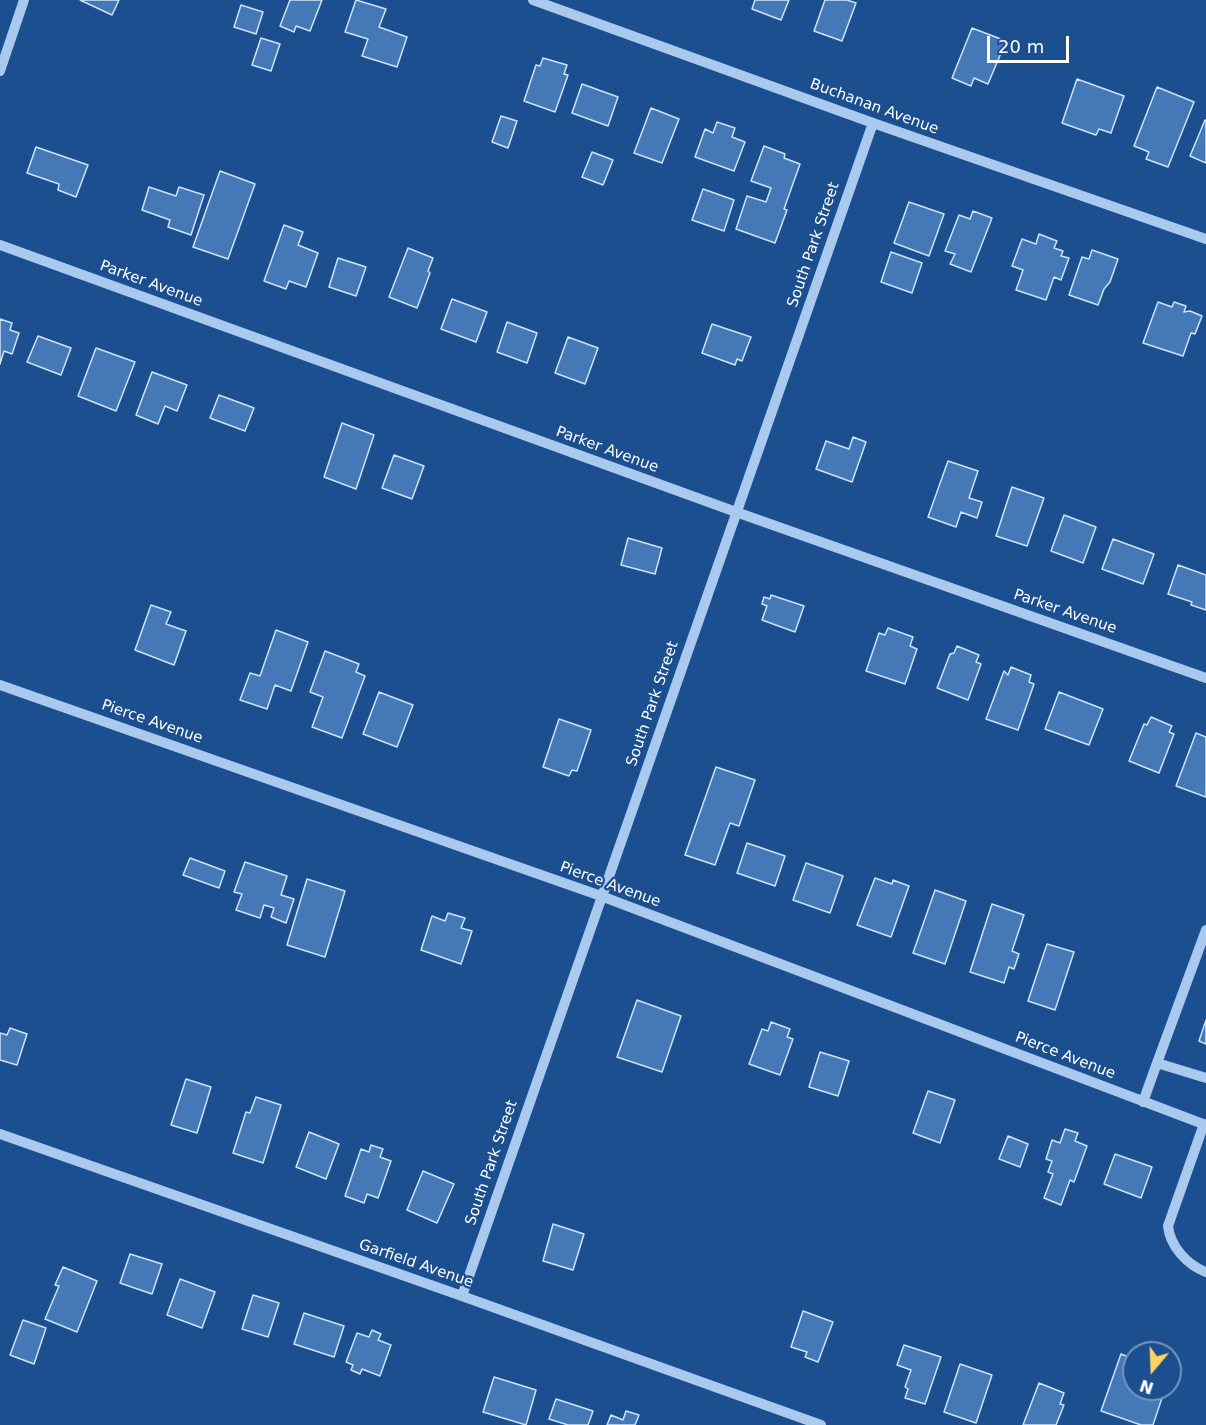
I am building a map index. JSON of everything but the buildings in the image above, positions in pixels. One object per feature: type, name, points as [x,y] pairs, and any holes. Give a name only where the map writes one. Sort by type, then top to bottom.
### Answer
[{"type":"street","points":[[0,71],[24,0]]},
{"type":"street","name":"Buchanan Avenue","points":[[533,0],[873,123],[1206,239]]},
{"type":"street","name":"South Park Street","points":[[462,1296],[873,123]]},
{"type":"street","name":"Parker Avenue","points":[[0,245],[736,512],[1206,678]]},
{"type":"street","name":"Pierce Avenue","points":[[0,685],[601,896],[1205,1125]]},
{"type":"street","points":[[1143,1102],[1206,930]]},
{"type":"street","points":[[1157,1062],[1206,1078]]},
{"type":"street","points":[[1205,1125],[1168,1226],[1169,1236],[1177,1249],[1197,1269],[1206,1272]]},
{"type":"street","name":"Garfield Avenue","points":[[0,1134],[821,1425]]}]
